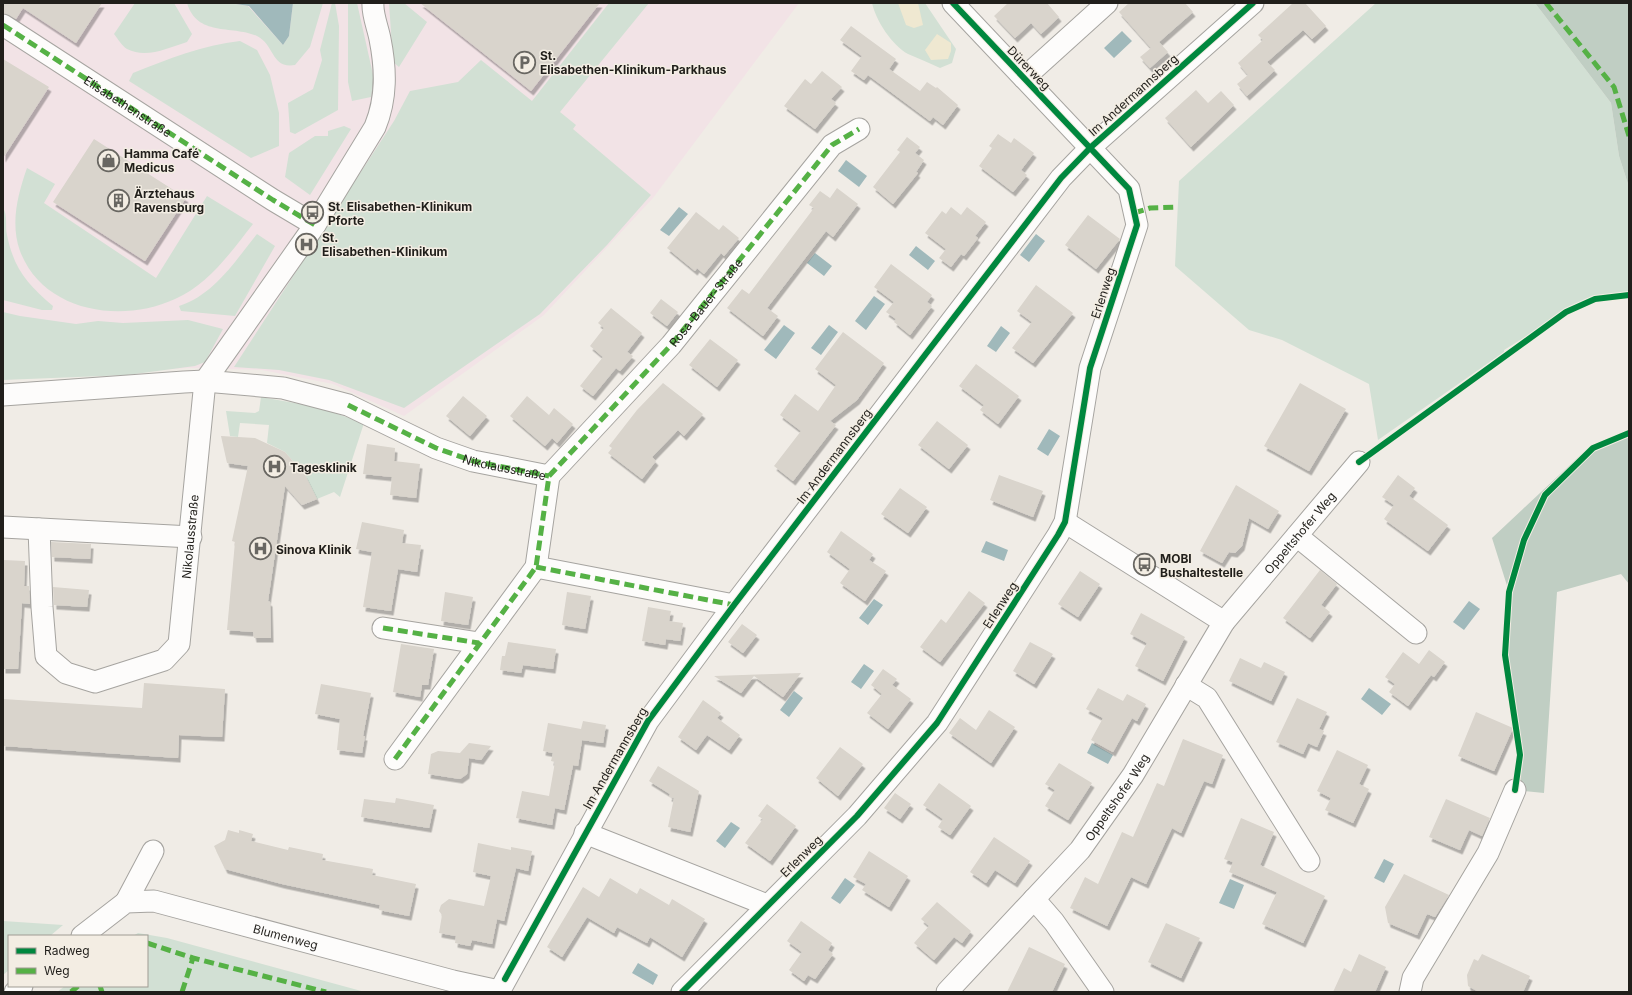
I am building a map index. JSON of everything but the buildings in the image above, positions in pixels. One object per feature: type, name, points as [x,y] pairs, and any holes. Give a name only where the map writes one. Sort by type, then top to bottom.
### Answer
[{"type":"street","points":[[205,381],[315,225],[375,127],[382,111],[385,82],[383,52],[373,3]]},
{"type":"street","name":"Dürerweg","points":[[953,3],[1091,148]]},
{"type":"street","points":[[1024,78],[1107,3]]},
{"type":"street","name":"Im Andermannsberg","points":[[499,991],[648,721],[734,605],[1061,178],[1091,148],[1253,3]]},
{"type":"street","name":"Elisabethenstraße","points":[[3,25],[273,200],[315,225]]},
{"type":"street","name":"Rosa-Bauer-Straße","points":[[549,476],[671,345],[832,146],[859,129]]},
{"type":"street","name":"Erlenweg","points":[[682,992],[857,816],[937,723],[1065,522],[1090,368],[1137,225],[1128,189],[1091,148]]},
{"type":"street","name":"Nikolausstraße","points":[[39,529],[42,607],[46,656],[66,673],[95,682],[164,660],[179,644],[191,537],[205,381]]},
{"type":"street","name":"Nikolausstraße","points":[[3,395],[205,381],[283,388],[348,405],[436,448],[473,462],[549,476],[536,566]]},
{"type":"street","name":"Oppeltshofer Weg","points":[[947,992],[1080,850],[1133,776],[1224,622],[1359,462]]},
{"type":"street","points":[[1065,522],[1224,622]]},
{"type":"street","points":[[3,527],[191,537]]},
{"type":"street","points":[[1297,536],[1416,633]]},
{"type":"street","points":[[395,759],[536,566],[734,605]]},
{"type":"street","points":[[383,628],[479,643]]},
{"type":"street","points":[[1186,685],[1207,698],[1309,861]]},
{"type":"street","points":[[1410,992],[1413,978],[1488,853],[1515,790]]},
{"type":"street","points":[[585,833],[767,905]]},
{"type":"street","points":[[83,935],[126,902],[153,851]]},
{"type":"street","points":[[1034,899],[1054,922],[1103,992]]},
{"type":"street","name":"Blumenweg","points":[[126,902],[154,902],[453,981],[499,991]]},
{"type":"shaded area","name":"St. Elisabethen-Klinikum","points":[[3,3],[799,3],[653,198],[544,315],[404,416],[333,384],[262,370],[189,368],[3,380]]},
{"type":"shaded area","points":[[1535,3],[1629,3],[1629,187],[1619,156],[1611,103]]},
{"type":"shaded area","points":[[1629,430],[1629,584],[1621,574],[1557,592],[1544,793],[1515,790],[1520,755],[1505,655],[1509,592],[1492,538],[1589,447]]},
{"type":"green space","points":[[135,3],[174,3],[192,34],[187,42],[157,52],[149,53],[134,52],[125,48],[114,34]]},
{"type":"green space","points":[[187,3],[229,3],[248,6],[283,45],[289,36],[293,3],[323,3],[310,47],[295,65],[287,65],[277,60],[263,40],[257,36],[216,28],[199,21],[192,14]]},
{"type":"green space","points":[[332,3],[335,3],[339,26],[338,110],[295,134],[290,132],[288,103],[313,89],[322,60],[320,50]]},
{"type":"green space","points":[[348,3],[357,3],[374,79],[371,97],[352,101],[348,82]]},
{"type":"green space","points":[[389,3],[404,3],[427,22],[399,67],[393,62]]},
{"type":"green space","points":[[609,3],[649,3],[560,112],[576,125],[573,129],[651,195],[607,245],[540,314],[404,408],[329,380],[279,370],[234,367],[394,121],[410,91],[458,82],[481,60],[532,101]]},
{"type":"green space","points":[[872,3],[925,3],[956,49],[952,63],[940,68],[902,50],[896,45],[881,25]]},
{"type":"green space","points":[[1376,3],[1535,3],[1611,103],[1619,156],[1629,187],[1629,296],[1585,300],[1504,350],[1504,352],[1378,440],[1369,384],[1282,340],[1249,330],[1175,266],[1179,181]]},
{"type":"green space","points":[[240,41],[257,50],[270,75],[279,113],[279,146],[251,158],[129,81],[133,73],[172,58],[199,49]]},
{"type":"green space","points":[[344,126],[351,129],[310,195],[285,177],[289,153],[315,136],[328,136],[328,131]]},
{"type":"green space","points":[[27,168],[55,184],[44,203],[156,278],[207,196],[253,224],[227,257],[209,276],[187,293],[175,299],[154,307],[131,311],[108,311],[86,307],[65,300],[46,288],[31,272],[20,251],[17,240],[15,219],[18,198]]},
{"type":"green space","points":[[3,208],[5,211],[6,232],[13,257],[29,283],[53,306],[52,310],[42,310],[3,300]]},
{"type":"green space","points":[[257,234],[275,246],[235,316],[181,311],[179,306],[203,294],[223,276]]},
{"type":"green space","points":[[3,312],[76,324],[98,321],[123,323],[188,320],[223,329],[205,362],[195,366],[127,375],[3,380]]},
{"type":"green space","points":[[261,397],[317,407],[364,423],[340,497],[334,492],[317,499],[305,475],[285,452],[267,443],[269,425],[240,423],[238,437],[230,436],[226,411],[255,413],[259,411]]},
{"type":"green space","points":[[3,921],[63,925],[51,935],[8,935],[8,971],[3,975]]},
{"type":"green space","points":[[138,933],[167,938],[365,992],[57,992],[64,987],[148,987],[148,935],[135,935]]},
{"type":"sand","points":[[898,3],[918,3],[923,25],[914,28],[906,25]]},
{"type":"sand","points":[[937,34],[951,43],[951,51],[948,59],[931,60],[925,50]]},
{"type":"water","points":[[229,3],[293,3],[289,36],[283,45],[249,6]]},
{"type":"water","points":[[1122,31],[1132,41],[1114,58],[1104,48]]},
{"type":"water","points":[[846,160],[867,176],[859,187],[838,171]]},
{"type":"water","points":[[679,207],[688,214],[669,236],[660,230]]},
{"type":"water","points":[[1036,234],[1045,241],[1029,262],[1020,255]]},
{"type":"water","points":[[916,246],[935,261],[928,270],[909,255]]},
{"type":"water","points":[[815,253],[832,266],[824,276],[807,263]]},
{"type":"water","points":[[874,296],[885,304],[866,330],[855,321]]},
{"type":"water","points":[[784,325],[795,333],[776,359],[764,350]]},
{"type":"water","points":[[829,325],[838,332],[821,355],[811,348]]},
{"type":"water","points":[[1001,326],[1010,333],[996,352],[987,346]]},
{"type":"water","points":[[1049,429],[1060,436],[1048,456],[1037,449]]},
{"type":"water","points":[[986,541],[1008,550],[1004,561],[981,552]]},
{"type":"water","points":[[874,599],[883,605],[868,625],[859,618]]},
{"type":"water","points":[[1469,601],[1480,609],[1464,630],[1453,622]]},
{"type":"water","points":[[864,664],[874,671],[861,689],[851,682]]},
{"type":"water","points":[[1369,688],[1391,704],[1382,715],[1361,699]]},
{"type":"water","points":[[794,691],[803,698],[789,717],[780,710]]},
{"type":"water","points":[[1092,743],[1113,755],[1108,764],[1087,753]]},
{"type":"water","points":[[731,822],[740,828],[725,848],[716,841]]},
{"type":"water","points":[[1384,859],[1394,864],[1384,883],[1374,878]]},
{"type":"water","points":[[845,878],[855,885],[840,904],[831,898]]},
{"type":"water","points":[[1230,879],[1244,885],[1234,909],[1219,903]]},
{"type":"water","points":[[638,963],[658,975],[653,985],[632,973]]},
{"type":"marked path","points":[[1546,3],[1614,87],[1629,136]]},
{"type":"marked path","points":[[3,25],[273,200],[315,225]]},
{"type":"marked path","points":[[549,476],[671,345],[832,145],[859,129]]},
{"type":"marked path","points":[[1134,213],[1150,208],[1178,207]]},
{"type":"marked path","points":[[348,405],[436,448],[473,461],[549,476]]},
{"type":"marked path","points":[[395,759],[536,567],[549,476]]},
{"type":"marked path","points":[[536,567],[734,605]]},
{"type":"marked path","points":[[383,628],[479,643]]},
{"type":"marked path","points":[[148,943],[193,958],[326,992]]},
{"type":"marked path","points":[[182,992],[193,958]]},
{"type":"marked path","points":[[71,992],[77,987]]},
{"type":"marked path","points":[[100,987],[102,992]]},
{"type":"cycle path","points":[[682,992],[857,816],[937,723],[1065,522],[1090,368],[1137,225],[1129,189],[953,3]]},
{"type":"cycle path","points":[[505,979],[648,721],[734,605],[925,355],[1061,178],[1091,147],[1253,3]]},
{"type":"cycle path","points":[[1359,462],[1566,312],[1595,299],[1629,295]]},
{"type":"cycle path","points":[[1515,790],[1520,755],[1505,655],[1509,592],[1524,540],[1545,495],[1593,448],[1629,433]]},
{"type":"place","name":"St. Elisabethen-Klinikum-Parkhaus","points":[[524,62]]},
{"type":"place","name":"Hamma Café Medicus","points":[[108,160]]},
{"type":"place","name":"Ärztehaus Ravensburg","points":[[119,200]]},
{"type":"place","name":"St. Elisabethen-Klinikum Pforte","points":[[312,213]]},
{"type":"place","name":"St. Elisabethen-Klinikum","points":[[307,244]]},
{"type":"place","name":"Tagesklinik","points":[[275,467]]},
{"type":"place","name":"Sinova Klinik","points":[[260,549]]},
{"type":"place","name":"MOBI Bushaltestelle","points":[[1145,565]]}]
